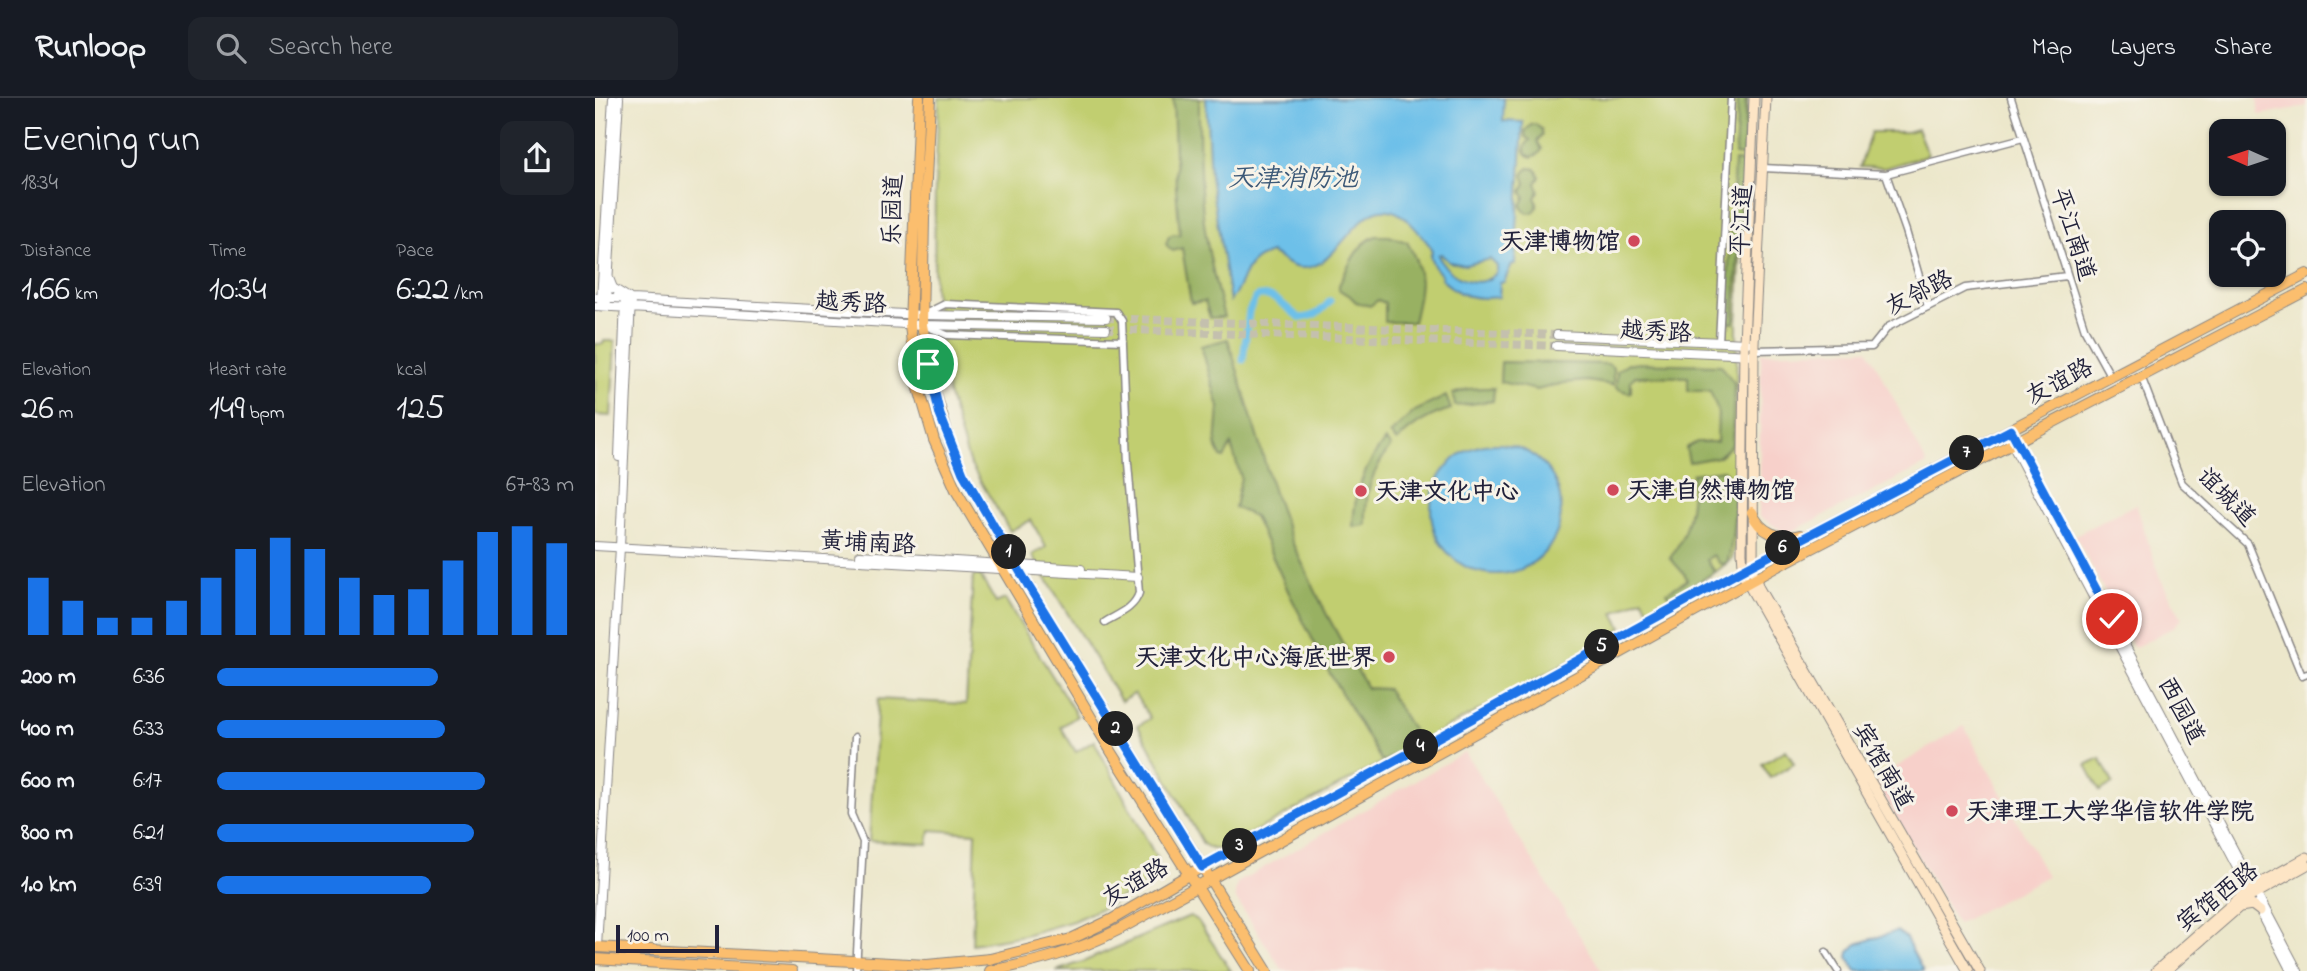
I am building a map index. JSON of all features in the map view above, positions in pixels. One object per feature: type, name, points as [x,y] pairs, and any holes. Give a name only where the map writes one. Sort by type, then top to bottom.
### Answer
[{"type":"main road","name":"乐园道","points":[[919,98],[909,319],[917,387],[934,440],[957,492],[1111,751],[1250,971]]},
{"type":"main road","name":"乐园道","points":[[930,98],[922,320],[934,388],[951,446],[963,473],[1018,567],[1267,971]]},
{"type":"main road","name":"平江道","points":[[1750,349],[1754,98]]},
{"type":"main road","name":"平江道","points":[[1750,349],[1766,98]]},
{"type":"main road","name":"友谊路","points":[[596,947],[856,966],[948,964],[990,959],[1057,944],[1111,920],[1202,867],[1747,567],[2307,274]]},
{"type":"main road","name":"友谊路","points":[[990,971],[1055,957],[1129,925],[1751,582],[2307,290]]},
{"type":"main road","points":[[1747,567],[1752,512],[1750,349]]},
{"type":"main road","points":[[1750,349],[1747,567],[1751,582]]},
{"type":"main road","points":[[1752,512],[1761,527],[1781,537],[1798,536],[1827,526]]},
{"type":"main road","name":"宾馆南道","points":[[1751,582],[1968,971]]},
{"type":"main road","name":"宾馆南道","points":[[1751,582],[1980,971]]},
{"type":"main road","name":"宾馆西路","points":[[2156,971],[2236,905],[2307,857]]},
{"type":"main road","name":"宾馆西路","points":[[2253,893],[2307,865]]},
{"type":"main road","points":[[2236,905],[2252,905],[2263,910]]},
{"type":"main road","name":"宾馆西路","points":[[2166,971],[2236,905]]},
{"type":"main road","points":[[595,960],[792,971]]},
{"type":"street","points":[[596,947],[618,545],[627,304],[613,288],[606,272],[613,98]]},
{"type":"street","points":[[603,300],[619,98]]},
{"type":"street","points":[[1719,342],[1731,98]]},
{"type":"street","name":"平江南道","points":[[2011,98],[2085,330],[2111,377]]},
{"type":"street","points":[[1763,168],[1887,174],[2023,138]]},
{"type":"street","points":[[1887,174],[1928,307]]},
{"type":"street","name":"友邻路","points":[[1750,349],[1872,346],[1888,327],[1965,288],[2067,276]]},
{"type":"street","name":"越秀路","points":[[603,300],[627,304],[1106,329]]},
{"type":"street","points":[[1104,621],[1133,601],[1136,594],[1122,321],[1116,312],[945,304],[922,320],[947,335],[1122,341]]},
{"type":"street","name":"越秀路","points":[[922,320],[1106,318]]},
{"type":"street","name":"越秀路","points":[[1557,335],[1719,342],[1750,349]]},
{"type":"street","name":"越秀路","points":[[1556,346],[1750,349]]},
{"type":"street","name":"谊城道","points":[[2141,376],[2182,483],[2248,544],[2302,676],[2307,674]]},
{"type":"street","name":"西园道","points":[[2009,431],[2253,893],[2298,971]]},
{"type":"street","name":"黄埔南路","points":[[595,544],[1136,574]]},
{"type":"street","points":[[595,884],[618,545]]},
{"type":"street","points":[[855,737],[851,814],[863,842],[856,966]]},
{"type":"street","name":"西园道","points":[[2263,910],[2291,971]]},
{"type":"street","points":[[1826,952],[1838,971]]},
{"type":"shaded area","points":[[2257,98],[2307,98],[2307,106],[2259,115]]},
{"type":"shaded area","points":[[1868,349],[1927,464],[1787,534],[1759,516],[1761,353]]},
{"type":"shaded area","points":[[2136,504],[2160,578],[2182,618],[2174,627],[2134,648],[2075,535]]},
{"type":"shaded area","name":"天津理工大学华信软件学院","points":[[1964,726],[2047,876],[1957,924],[1875,780]]},
{"type":"shaded area","points":[[1465,752],[1602,971],[1283,971],[1236,899],[1237,883]]},
{"type":"green space","name":"天津文化中心","points":[[939,98],[1748,98],[1737,324],[1735,547],[1732,559],[1717,571],[1650,611],[1642,598],[1614,613],[1622,628],[1559,667],[1222,849],[1212,849],[1203,844],[1138,726],[1150,718],[1134,693],[1121,701],[1032,555],[1046,547],[1031,520],[1010,531],[969,462],[948,393],[934,288]]},
{"type":"green space","points":[[1173,98],[1199,98],[1200,176],[1204,222],[1224,317],[1210,318],[1205,301],[1191,303],[1182,248],[1173,251],[1166,244],[1169,236],[1180,235]]},
{"type":"green space","points":[[1738,98],[1746,98],[1743,156],[1735,155]]},
{"type":"green space","points":[[1536,124],[1542,130],[1542,136],[1537,141],[1542,149],[1532,157],[1525,150],[1530,140],[1525,131]]},
{"type":"green space","points":[[1917,129],[1928,155],[1885,168],[1860,167],[1871,132],[1907,132]]},
{"type":"green space","points":[[1734,161],[1743,162],[1734,323],[1726,322]]},
{"type":"green space","points":[[1528,168],[1536,169],[1540,177],[1536,183],[1539,191],[1535,198],[1537,206],[1531,213],[1521,206],[1526,183],[1523,175]]},
{"type":"green space","points":[[1376,236],[1389,236],[1407,242],[1413,253],[1420,281],[1413,322],[1385,322],[1385,303],[1378,300],[1370,306],[1356,302],[1339,290],[1353,257],[1363,245]]},
{"type":"green space","points":[[1228,339],[1274,493],[1292,542],[1326,613],[1367,688],[1387,689],[1419,741],[1382,762],[1329,672],[1254,516],[1235,508],[1241,477],[1231,445],[1224,458],[1216,446],[1219,407],[1201,346]]},
{"type":"green space","points":[[604,341],[615,341],[611,416],[595,415],[595,344],[603,344]]},
{"type":"green space","points":[[1501,362],[1609,364],[1613,368],[1613,385],[1587,381],[1564,383],[1537,390],[1500,382]]},
{"type":"green space","points":[[1628,363],[1721,365],[1734,383],[1732,445],[1718,457],[1689,462],[1686,448],[1697,442],[1717,442],[1718,411],[1710,391],[1688,391],[1688,377],[1635,376],[1631,381],[1629,393],[1616,388],[1617,371]]},
{"type":"green space","points":[[1494,388],[1493,401],[1455,406],[1453,394],[1468,389]]},
{"type":"green space","points":[[1446,396],[1451,409],[1422,421],[1397,441],[1390,434],[1415,411]]},
{"type":"green space","points":[[1385,440],[1391,446],[1371,483],[1366,525],[1353,527],[1355,503],[1361,481]]},
{"type":"green space","points":[[1723,470],[1731,478],[1735,507],[1727,563],[1720,564],[1713,555],[1707,560],[1715,572],[1671,598],[1667,592],[1687,580],[1670,558],[1681,539],[1688,518],[1692,474]]},
{"type":"green space","points":[[980,575],[996,603],[1005,599],[1077,716],[1061,727],[1076,752],[1094,741],[1158,861],[1158,871],[1153,880],[1073,921],[1024,935],[972,944],[976,833],[930,830],[928,844],[869,841],[878,699],[966,704],[973,576]]},
{"type":"green space","points":[[1786,750],[1794,764],[1770,778],[1762,764]]},
{"type":"green space","points":[[2100,758],[2113,783],[2100,791],[2086,765]]},
{"type":"green space","points":[[1190,916],[1198,921],[1231,971],[1056,971],[1085,961]]},
{"type":"water","name":"天津消防池","points":[[1206,98],[1504,98],[1503,121],[1523,122],[1515,264],[1512,264],[1504,282],[1500,283],[1499,297],[1467,296],[1447,284],[1434,266],[1430,256],[1431,247],[1417,230],[1401,215],[1386,210],[1372,213],[1360,222],[1324,260],[1311,267],[1292,266],[1271,253],[1254,261],[1230,301],[1210,177]],"holes":[[[1441,254],[1449,262],[1465,265],[1490,259],[1497,266],[1497,272],[1490,278],[1473,282],[1456,276],[1442,263],[1438,255]]]},
{"type":"water","points":[[1496,444],[1521,449],[1542,463],[1556,484],[1561,509],[1556,534],[1542,555],[1521,569],[1496,574],[1471,569],[1450,555],[1436,534],[1431,509],[1436,484],[1450,463],[1471,449]]},
{"type":"water","points":[[1897,931],[1905,937],[1923,971],[1856,971],[1848,957],[1857,944]]},
{"type":"waterway","points":[[1243,360],[1249,311],[1256,297],[1274,298],[1300,318],[1317,313],[1330,301]]},
{"type":"tunnel","points":[[1106,318],[1557,335]]},
{"type":"tunnel","points":[[1106,329],[1556,346]]},
{"type":"place","name":"天津博物馆","points":[[1634,241]]},
{"type":"place","name":"天津自然博物馆","points":[[1613,490]]},
{"type":"place","name":"天津文化中心","points":[[1361,491]]},
{"type":"place","name":"天津文化中心海底世界","points":[[1389,657]]},
{"type":"place","name":"天津理工大学华信软件学院","points":[[1952,811]]},
{"type":"route","points":[[928,364],[940,415],[963,473],[1029,587],[1202,867],[1748,567],[2011,430],[2112,619]]}]
